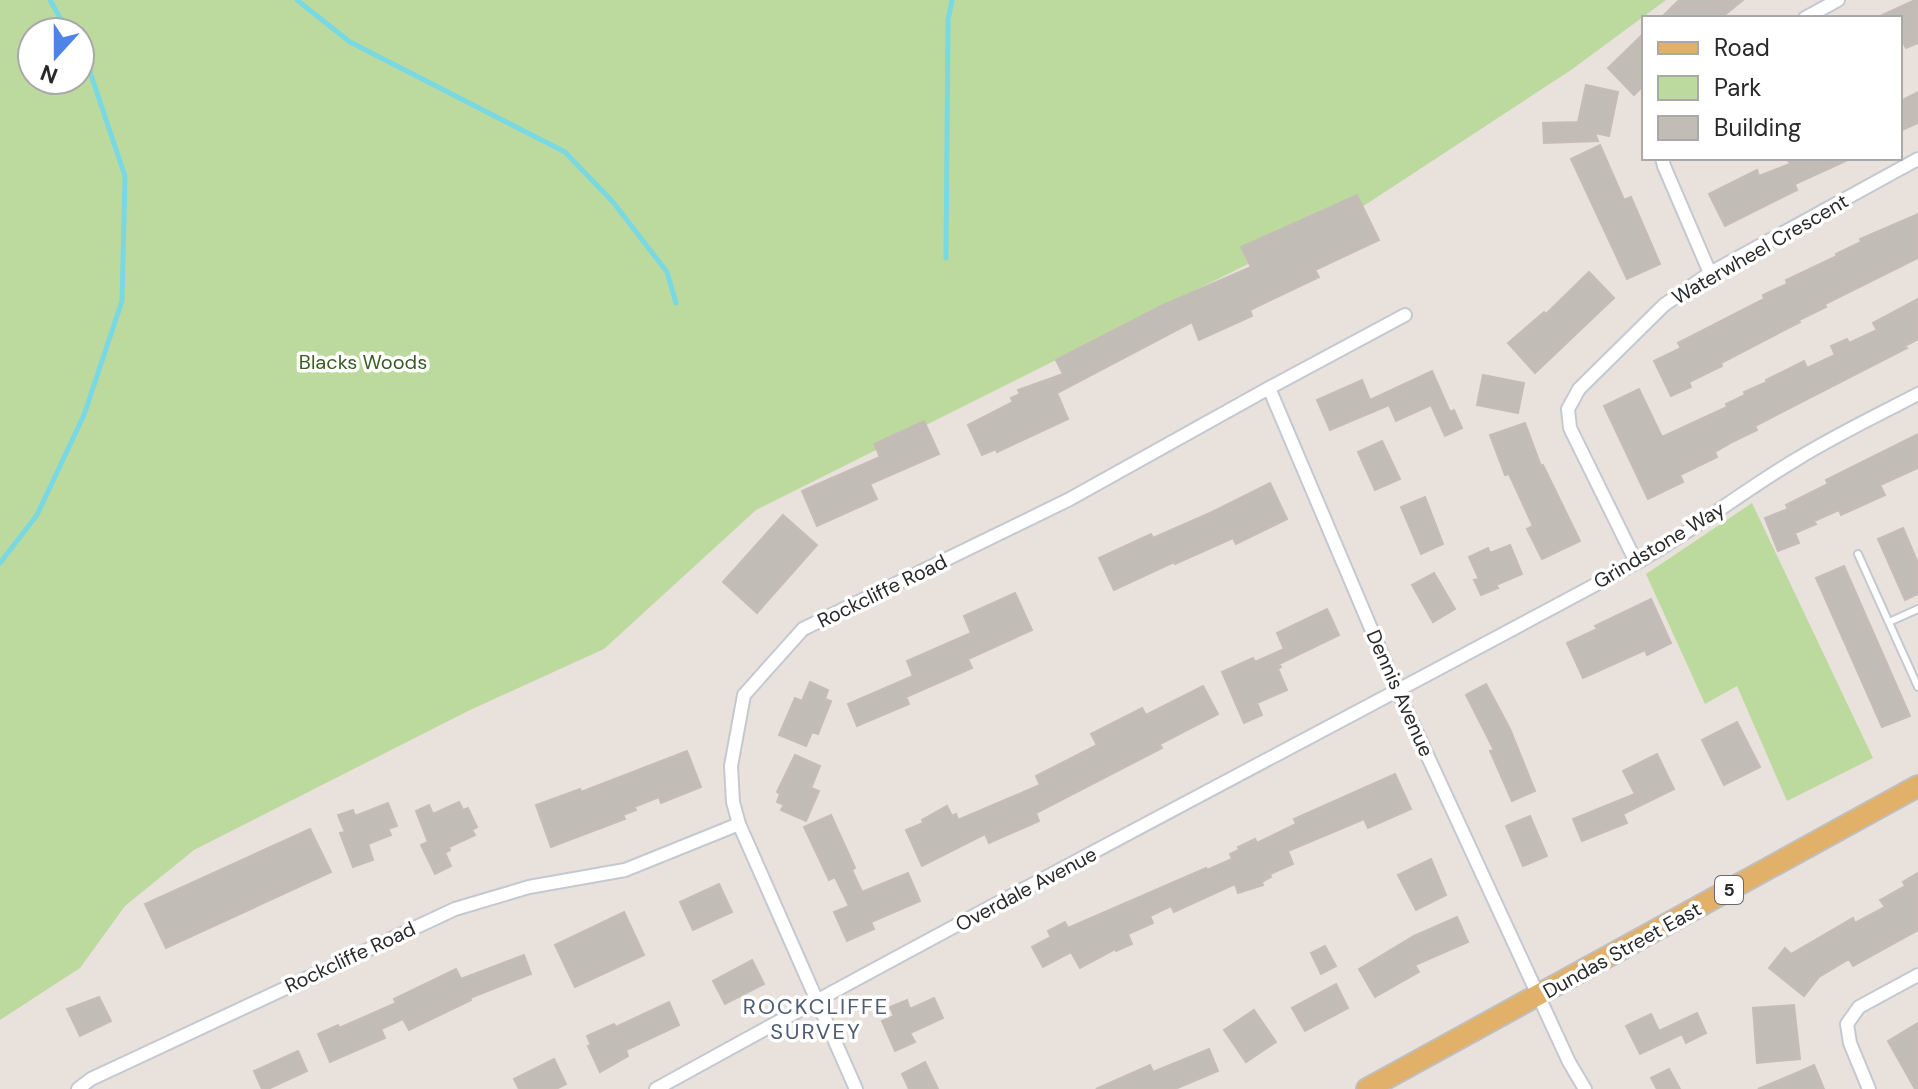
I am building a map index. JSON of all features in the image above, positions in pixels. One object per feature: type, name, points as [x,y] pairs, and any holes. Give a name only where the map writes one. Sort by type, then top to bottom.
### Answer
[{"type":"main road","name":"Dundas Street East","points":[[1367,1089],[1918,786]]},
{"type":"street","points":[[1809,16],[1838,0]]},
{"type":"street","name":"Waterwheel Crescent","points":[[1636,562],[1573,436],[1568,409],[1579,389],[1664,305],[1710,273],[1918,159]]},
{"type":"street","points":[[1663,160],[1710,273]]},
{"type":"street","name":"Rockcliffe Road","points":[[78,1089],[91,1079],[455,909],[529,887],[625,870],[739,824],[733,802],[731,766],[744,695],[803,629],[1068,500],[1405,315]]},
{"type":"street","name":"Dennis Avenue","points":[[1269,388],[1398,692],[1569,1062],[1585,1089]]},
{"type":"street","name":"Grindstone Way","points":[[1398,692],[1636,562],[1798,458],[1918,394]]},
{"type":"street","name":"Overdale Avenue","points":[[656,1089],[1398,692]]},
{"type":"street","points":[[739,824],[856,1089]]},
{"type":"street","points":[[1869,1089],[1850,1043],[1847,1024],[1859,1007],[1918,975]]},
{"type":"lane","points":[[1858,554],[1918,687]]},
{"type":"lane","points":[[1889,622],[1918,609]]},
{"type":"green space","name":"Blacks Woods","points":[[0,0],[1666,0],[1571,70],[1362,207],[756,510],[604,649],[468,711],[194,850],[125,906],[80,968],[0,1020]]},
{"type":"green space","points":[[1752,503],[1873,758],[1787,801],[1737,686],[1705,704],[1646,574]]},
{"type":"building","points":[[1679,0],[1743,0],[1723,16],[1663,16]]},
{"type":"building","points":[[1918,0],[1918,43],[1906,48],[1902,40],[1902,16],[1880,16]]},
{"type":"building","points":[[1642,35],[1642,87],[1634,95],[1608,68]]},
{"type":"building","points":[[1586,85],[1618,92],[1609,136],[1595,133],[1598,141],[1544,143],[1543,123],[1578,122]]},
{"type":"building","points":[[1918,92],[1918,123],[1902,130],[1902,100]]},
{"type":"building","points":[[1600,145],[1624,200],[1631,197],[1660,264],[1627,279],[1571,159]]},
{"type":"building","points":[[1788,160],[1848,160],[1795,184],[1797,190],[1725,226],[1709,194],[1757,170],[1759,176],[1790,164]]},
{"type":"building","points":[[1357,195],[1379,240],[1315,270],[1319,277],[1250,310],[1252,316],[1199,340],[1192,322],[1057,393],[1068,419],[997,452],[996,449],[982,455],[968,425],[1013,402],[1011,398],[1020,394],[1018,390],[1063,374],[1056,360],[1161,306],[1251,267],[1241,247]]},
{"type":"building","points":[[1918,214],[1918,258],[1825,304],[1826,307],[1721,363],[1722,366],[1689,382],[1691,387],[1671,396],[1654,361],[1681,348],[1678,343],[1764,299],[1763,295],[1787,284],[1786,280],[1837,256],[1861,242],[1860,239]]},
{"type":"building","points":[[1589,272],[1614,298],[1535,373],[1508,343],[1544,312],[1546,314]]},
{"type":"building","points":[[1918,299],[1918,339],[1905,346],[1907,348],[1755,426],[1757,430],[1715,452],[1717,457],[1680,475],[1683,482],[1648,499],[1604,406],[1639,389],[1662,437],[1727,407],[1726,404],[1745,395],[1744,392],[1804,361],[1807,368],[1835,355],[1831,346],[1847,339],[1849,343],[1877,330],[1873,323]]},
{"type":"building","points":[[1432,371],[1450,412],[1454,410],[1462,428],[1445,436],[1431,405],[1396,421],[1389,405],[1330,430],[1317,400],[1362,380],[1370,400]]},
{"type":"building","points":[[1483,375],[1524,383],[1518,413],[1477,405]]},
{"type":"building","points":[[924,421],[939,454],[870,484],[877,499],[817,526],[802,491],[880,457],[874,444]]},
{"type":"building","points":[[1525,423],[1541,466],[1580,541],[1542,559],[1527,529],[1533,526],[1509,474],[1505,475],[1490,435]]},
{"type":"building","points":[[1918,434],[1918,468],[1880,485],[1885,495],[1841,515],[1839,510],[1814,521],[1816,524],[1795,533],[1799,543],[1778,551],[1765,518],[1788,509],[1786,505],[1828,484],[1826,480]]},
{"type":"building","points":[[1382,441],[1400,479],[1375,490],[1358,452]]},
{"type":"building","points":[[1270,483],[1287,519],[1236,544],[1233,538],[1114,590],[1099,558],[1151,534],[1153,538],[1210,513]]},
{"type":"building","points":[[1425,497],[1443,544],[1421,554],[1401,507]]},
{"type":"building","points":[[783,515],[817,545],[757,613],[723,582]]},
{"type":"building","points":[[1903,528],[1918,563],[1918,594],[1905,600],[1878,539]]},
{"type":"building","points":[[1510,545],[1522,574],[1481,595],[1474,580],[1479,579],[1469,557],[1488,548],[1490,553]]},
{"type":"building","points":[[1844,566],[1910,716],[1882,727],[1816,578]]},
{"type":"building","points":[[1434,573],[1455,609],[1433,622],[1412,585]]},
{"type":"building","points":[[1015,593],[1032,630],[968,659],[972,668],[906,697],[909,704],[857,726],[848,704],[913,676],[907,661],[971,633],[964,616]]},
{"type":"building","points":[[1651,599],[1671,643],[1647,655],[1645,650],[1583,678],[1567,643]]},
{"type":"building","points":[[1327,609],[1339,635],[1279,664],[1281,667],[1278,669],[1287,690],[1257,703],[1262,715],[1244,723],[1222,672],[1284,649],[1277,633]]},
{"type":"building","points":[[810,682],[828,690],[825,699],[831,701],[818,734],[812,732],[806,746],[779,735],[795,698],[802,701]]},
{"type":"building","points":[[1486,684],[1510,729],[1535,791],[1512,801],[1490,751],[1494,750],[1466,695]]},
{"type":"building","points":[[1203,686],[1218,714],[1160,744],[1162,748],[1036,813],[1039,821],[989,843],[985,834],[922,866],[906,830],[923,823],[922,820],[947,806],[958,820],[1040,785],[1036,776],[1097,745],[1091,734],[1142,708],[1146,715]]},
{"type":"building","points":[[1737,722],[1760,767],[1724,785],[1702,740]]},
{"type":"building","points":[[687,751],[701,787],[661,803],[659,797],[634,807],[636,810],[623,815],[625,819],[551,847],[536,805],[580,789],[581,792]]},
{"type":"building","points":[[1657,754],[1674,789],[1623,814],[1627,823],[1582,841],[1573,819],[1635,794],[1623,771]]},
{"type":"building","points":[[795,755],[820,766],[811,788],[819,791],[806,821],[781,810],[784,805],[777,802],[780,794],[777,792]]},
{"type":"building","points":[[1395,774],[1411,809],[1368,828],[1364,819],[1288,851],[1293,864],[1270,874],[1271,877],[1262,882],[1263,885],[1238,893],[1235,884],[1174,912],[1171,906],[1150,916],[1153,923],[1128,934],[1132,944],[1115,949],[1080,968],[1071,952],[1043,967],[1032,947],[1051,937],[1048,931],[1065,922],[1068,928],[1232,859],[1230,854],[1239,850],[1238,847],[1255,839],[1257,843],[1296,824],[1294,819]]},
{"type":"building","points":[[459,802],[463,810],[468,808],[477,827],[472,830],[475,835],[449,847],[450,850],[445,853],[451,866],[435,874],[421,845],[428,842],[416,811],[429,805],[433,814]]},
{"type":"building","points":[[388,803],[397,826],[388,829],[391,835],[368,844],[373,860],[353,867],[340,833],[345,832],[338,815],[353,810],[355,816]]},
{"type":"building","points":[[831,815],[855,868],[852,870],[862,892],[908,873],[920,901],[871,922],[874,929],[847,941],[834,912],[849,906],[835,877],[829,880],[804,827]]},
{"type":"building","points":[[1530,816],[1547,856],[1523,866],[1506,826]]},
{"type":"building","points":[[310,829],[331,872],[166,948],[145,904]]},
{"type":"building","points":[[1431,859],[1446,895],[1416,910],[1398,875]]},
{"type":"building","points":[[1918,873],[1918,930],[1853,966],[1849,959],[1819,977],[1804,996],[1769,968],[1785,948],[1791,954],[1853,918],[1855,923],[1885,907],[1880,900],[1905,886],[1903,882]]},
{"type":"building","points":[[719,884],[732,912],[693,930],[680,902]]},
{"type":"building","points":[[624,912],[644,955],[575,987],[555,945]]},
{"type":"building","points":[[1457,917],[1468,942],[1415,965],[1419,972],[1375,997],[1359,969],[1414,936]]},
{"type":"building","points":[[1325,946],[1336,966],[1321,974],[1311,953]]},
{"type":"building","points":[[524,955],[531,974],[470,998],[409,1030],[403,1019],[381,1029],[385,1038],[330,1062],[318,1034],[396,1003],[394,999],[456,969],[461,979]]},
{"type":"building","points":[[752,960],[764,984],[725,1004],[713,981]]},
{"type":"building","points":[[1336,984],[1348,1008],[1305,1031],[1292,1008]]},
{"type":"building","points":[[99,997],[111,1021],[80,1036],[67,1009]]},
{"type":"building","points":[[934,998],[943,1018],[910,1033],[915,1042],[895,1051],[882,1021],[894,1016],[890,1007],[907,1000],[910,1009]]},
{"type":"building","points":[[669,1002],[679,1025],[626,1050],[628,1056],[600,1072],[588,1046],[591,1045],[587,1036],[614,1024],[616,1027]]},
{"type":"building","points":[[1794,1005],[1800,1059],[1757,1063],[1753,1008]]},
{"type":"building","points":[[1254,1010],[1276,1042],[1246,1062],[1224,1030]]},
{"type":"building","points":[[1697,1013],[1706,1033],[1686,1043],[1682,1034],[1640,1054],[1626,1026],[1651,1014],[1659,1031]]},
{"type":"building","points":[[1918,1023],[1918,1089],[1915,1089],[1888,1041]]},
{"type":"building","points":[[1209,1049],[1218,1071],[1175,1089],[1096,1089],[1150,1065],[1153,1072]]},
{"type":"building","points":[[298,1051],[307,1071],[262,1089],[254,1071]]},
{"type":"building","points":[[554,1059],[566,1084],[556,1089],[519,1089],[514,1079]]},
{"type":"building","points":[[925,1062],[938,1089],[909,1089],[902,1074]]},
{"type":"building","points":[[1814,1065],[1824,1089],[1758,1089],[1794,1074]]},
{"type":"building","points":[[1669,1069],[1680,1089],[1657,1089],[1651,1078]]},
{"type":"waterway","points":[[50,0],[59,16]]},
{"type":"waterway","points":[[297,0],[350,42],[565,152],[613,202],[667,272],[676,303]]},
{"type":"waterway","points":[[946,258],[948,20],[952,0]]},
{"type":"waterway","points":[[0,563],[37,515],[84,415],[122,301],[125,176],[96,90]]},
{"type":"district","name":"ROCKCLIFFE SURVEY","points":[[816,1018]]}]
